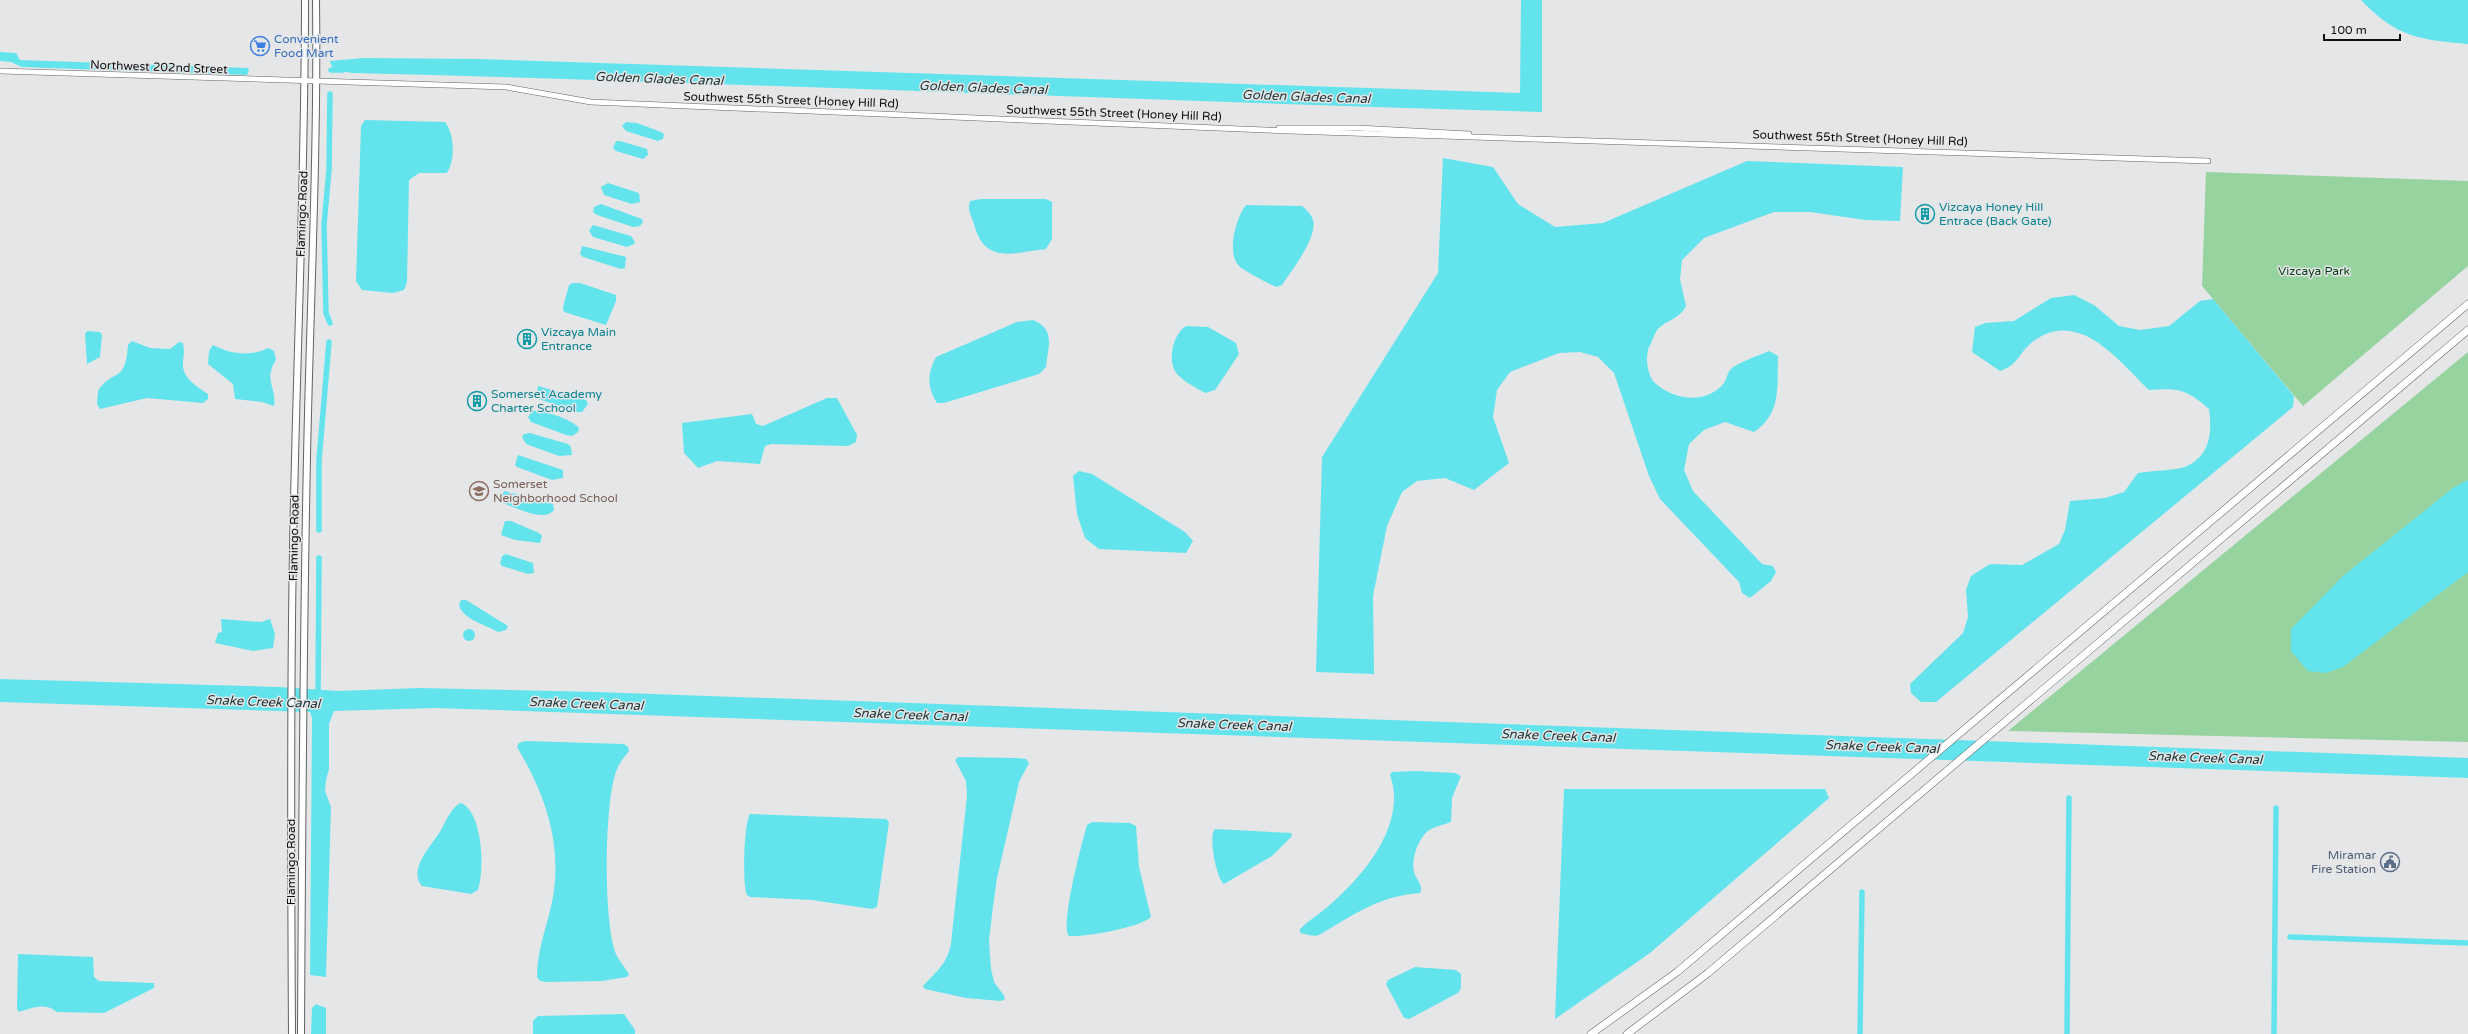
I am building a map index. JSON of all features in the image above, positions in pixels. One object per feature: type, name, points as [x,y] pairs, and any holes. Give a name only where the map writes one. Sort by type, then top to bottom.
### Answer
[{"type":"highway","points":[[1591,1034],[1677,972],[2468,304]]},
{"type":"highway","points":[[1627,1034],[1708,973],[1943,774],[2001,727],[2468,330]]},
{"type":"main road","name":"Flamingo Road","points":[[292,1034],[291,686],[305,82],[305,0]]},
{"type":"main road","name":"Flamingo Road","points":[[301,1034],[302,716],[311,250],[317,82],[316,0]]},
{"type":"street","name":"Northwest 202nd Street","points":[[0,72],[317,82]]},
{"type":"street","name":"Southwest 55th Street (Honey Hill Rd)","points":[[317,82],[506,87],[591,102],[1264,129],[1373,128],[1512,137],[2208,160]]},
{"type":"green space","name":"Vizcaya Park","points":[[2206,172],[2468,181],[2468,266],[2303,406],[2202,286]]},
{"type":"green space","points":[[2468,352],[2468,742],[2008,731]]},
{"type":"water","points":[[1521,0],[1542,0],[1542,112],[352,73],[335,69],[331,65],[330,61],[364,58],[479,59],[1520,93]]},
{"type":"water","points":[[2361,0],[2468,0],[2468,44],[2436,41],[2410,34],[2386,22]]},
{"type":"water","points":[[0,52],[16,53],[20,60],[248,68],[249,70],[247,75],[22,67],[11,62],[0,61]]},
{"type":"water","points":[[365,120],[445,122],[451,134],[452,140],[453,155],[450,168],[447,173],[419,173],[409,180],[407,282],[404,290],[393,293],[362,290],[356,281],[361,126]]},
{"type":"water","points":[[626,122],[637,123],[661,132],[664,134],[663,139],[658,141],[626,131],[622,126]]},
{"type":"water","points":[[616,141],[647,149],[648,155],[643,159],[616,151],[613,148]]},
{"type":"water","points":[[1443,158],[1493,167],[1518,204],[1555,227],[1603,223],[1747,161],[1903,167],[1900,221],[1865,220],[1810,212],[1774,212],[1704,238],[1682,260],[1680,279],[1686,306],[1677,317],[1664,324],[1657,330],[1649,347],[1647,356],[1648,366],[1653,381],[1672,394],[1690,398],[1708,395],[1717,390],[1726,380],[1731,369],[1743,362],[1769,351],[1778,356],[1777,388],[1774,408],[1763,425],[1754,432],[1725,422],[1704,430],[1689,444],[1684,470],[1693,491],[1762,564],[1773,566],[1776,572],[1771,581],[1750,598],[1742,593],[1739,582],[1660,499],[1649,476],[1614,373],[1598,357],[1580,352],[1559,353],[1510,372],[1497,390],[1493,417],[1509,463],[1474,490],[1445,478],[1417,481],[1402,492],[1387,526],[1373,596],[1374,674],[1316,672],[1322,457],[1438,273]]},
{"type":"water","points":[[608,183],[639,193],[640,202],[632,204],[604,195],[601,187]]},
{"type":"water","points":[[981,199],[1046,199],[1052,202],[1052,239],[1046,249],[1002,253],[993,251],[985,246],[979,237],[969,210],[970,201]]},
{"type":"water","points":[[601,204],[642,219],[643,222],[640,226],[633,227],[597,215],[593,212],[594,207]]},
{"type":"water","points":[[1246,205],[1302,206],[1309,212],[1313,220],[1314,227],[1308,244],[1282,285],[1276,287],[1241,268],[1235,260],[1233,252],[1234,235],[1239,218]]},
{"type":"water","points":[[593,225],[631,236],[635,242],[627,247],[593,237],[589,231]]},
{"type":"water","points":[[582,246],[626,257],[625,268],[621,269],[583,257],[580,254]]},
{"type":"water","points":[[572,283],[580,283],[616,295],[616,301],[606,325],[564,312],[563,307],[569,285]]},
{"type":"water","points":[[2074,295],[2094,305],[2119,326],[2140,330],[2169,326],[2200,301],[2213,299],[2294,396],[2293,407],[1936,702],[1921,702],[1911,693],[1910,684],[1963,633],[1968,617],[1966,590],[1971,576],[1990,564],[2022,565],[2059,544],[2065,530],[2070,501],[2105,498],[2124,492],[2138,473],[2185,467],[2200,457],[2205,450],[2210,435],[2209,409],[2194,397],[2182,391],[2168,389],[2149,390],[2112,353],[2098,342],[2083,335],[2068,331],[2052,332],[2035,340],[2026,348],[2012,365],[2000,371],[1972,352],[1975,327],[1985,323],[2014,321],[2051,298]]},
{"type":"water","points":[[1033,320],[1045,328],[1049,339],[1046,367],[1039,374],[944,403],[937,403],[931,391],[929,380],[931,369],[936,357],[1017,322]]},
{"type":"water","points":[[1186,326],[1208,327],[1236,343],[1239,354],[1215,390],[1205,393],[1185,381],[1175,371],[1172,350],[1177,336]]},
{"type":"water","points":[[87,331],[100,332],[102,335],[100,357],[87,364],[85,334]]},
{"type":"water","points":[[132,341],[150,348],[170,349],[179,342],[183,343],[184,370],[192,382],[208,394],[208,399],[203,403],[147,398],[100,409],[97,404],[98,391],[109,379],[121,371],[127,357],[128,345]]},
{"type":"water","points":[[213,345],[226,351],[240,353],[255,353],[268,348],[274,351],[276,360],[272,367],[270,378],[274,394],[274,406],[262,402],[235,399],[233,384],[208,364],[209,351]]},
{"type":"water","points":[[538,386],[586,400],[588,404],[582,412],[575,412],[536,398]]},
{"type":"water","points":[[827,398],[837,398],[857,435],[856,442],[848,446],[771,444],[765,446],[760,464],[717,461],[698,468],[684,453],[682,423],[752,414],[756,424],[763,426]]},
{"type":"water","points":[[532,411],[550,413],[571,422],[579,428],[578,432],[572,436],[566,435],[531,422],[528,417]]},
{"type":"water","points":[[530,433],[568,444],[571,447],[572,455],[559,456],[526,444],[522,437],[524,434]]},
{"type":"water","points":[[518,455],[563,470],[563,478],[552,480],[517,467],[515,465]]},
{"type":"water","points":[[1079,471],[1092,474],[1185,532],[1193,541],[1186,553],[1099,549],[1085,538],[1077,514],[1073,476]]},
{"type":"water","points":[[2468,480],[2468,572],[2343,667],[2326,673],[2308,671],[2291,651],[2291,629],[2343,576],[2453,488]]},
{"type":"water","points":[[505,491],[553,504],[554,510],[549,514],[537,515],[503,503],[501,495]]},
{"type":"water","points":[[505,521],[511,521],[539,533],[542,536],[540,543],[515,540],[501,535]]},
{"type":"water","points":[[506,554],[533,563],[534,573],[528,574],[502,566],[500,564],[502,556]]},
{"type":"water","points":[[461,600],[466,600],[508,626],[506,630],[498,632],[465,615],[459,605]]},
{"type":"water","points":[[221,619],[261,622],[270,619],[275,634],[273,648],[253,651],[215,643],[218,633],[222,632]]},
{"type":"water","points":[[467,629],[471,629],[475,635],[471,641],[467,641],[463,637],[463,633]]},
{"type":"water","name":"Snake Creek Canal","points":[[0,679],[278,687],[339,691],[419,688],[597,692],[2468,758],[2468,778],[435,708],[334,711],[329,724],[329,769],[325,791],[331,807],[326,977],[310,975],[312,718],[310,712],[0,702]]},
{"type":"water","points":[[525,741],[624,744],[628,747],[629,751],[618,766],[613,784],[610,806],[607,861],[607,890],[612,938],[616,954],[629,974],[627,977],[602,981],[547,982],[540,981],[537,977],[539,956],[553,897],[555,857],[549,819],[543,801],[536,783],[517,747],[519,743]]},
{"type":"water","points":[[958,757],[1018,758],[1026,759],[1029,763],[1019,782],[997,878],[993,907],[989,940],[991,969],[994,982],[1005,997],[1004,1000],[1000,1001],[966,998],[925,989],[923,986],[937,972],[944,962],[951,943],[967,796],[966,781],[955,760]]},
{"type":"water","points":[[1416,771],[1455,773],[1461,776],[1452,798],[1451,822],[1428,831],[1420,840],[1415,852],[1413,866],[1414,872],[1421,887],[1420,893],[1405,895],[1380,902],[1356,913],[1319,935],[1313,936],[1300,933],[1300,929],[1329,906],[1359,876],[1381,845],[1393,810],[1394,793],[1390,775],[1392,772]]},
{"type":"water","points":[[1564,789],[1825,789],[1829,798],[1650,953],[1555,1019]]},
{"type":"water","points":[[461,803],[468,809],[474,818],[478,829],[481,870],[478,890],[471,894],[422,886],[418,879],[419,865],[452,811]]},
{"type":"water","points":[[750,814],[886,819],[889,822],[877,907],[872,909],[812,900],[750,897],[747,895],[745,889],[744,854],[746,829]]},
{"type":"water","points":[[1092,822],[1130,823],[1136,826],[1139,867],[1151,917],[1145,921],[1124,928],[1099,933],[1069,936],[1067,929],[1067,916],[1069,901],[1087,825]]},
{"type":"water","points":[[1215,829],[1291,833],[1292,836],[1272,856],[1224,884],[1218,874],[1214,856],[1212,839]]},
{"type":"water","points":[[18,954],[93,957],[94,977],[99,981],[154,983],[154,988],[104,1013],[57,1012],[48,1007],[39,1007],[19,1012],[17,1009]]},
{"type":"water","points":[[1415,967],[1456,970],[1461,974],[1461,988],[1458,993],[1409,1019],[1404,1018],[1386,984],[1388,980]]},
{"type":"water","points":[[316,1004],[326,1008],[326,1034],[311,1034],[312,1008]]},
{"type":"water","points":[[624,1014],[635,1030],[635,1034],[533,1034],[533,1021],[538,1016]]},
{"type":"waterway","name":"Golden Glades Canal","points":[[331,70],[343,70]]},
{"type":"waterway","points":[[330,94],[329,170],[324,225],[326,313],[330,323]]},
{"type":"waterway","points":[[319,530],[319,460],[329,342]]},
{"type":"waterway","name":"Snake Creek Canal","points":[[318,698],[319,558]]},
{"type":"waterway","points":[[2067,1034],[2069,798]]},
{"type":"waterway","points":[[2274,1034],[2276,808]]},
{"type":"waterway","points":[[1860,1034],[1862,892]]},
{"type":"waterway","points":[[2290,937],[2468,943]]},
{"type":"place","name":"Convenient Food Mart","points":[[260,46]]},
{"type":"place","name":"Vizcaya Honey Hill Entrace (Back Gate)","points":[[1925,214]]},
{"type":"place","name":"Vizcaya Main Entrance","points":[[527,339]]},
{"type":"place","name":"Somerset Academy Charter School","points":[[477,401]]},
{"type":"place","name":"Somerset Neighborhood School","points":[[479,491]]},
{"type":"place","name":"Miramar Fire Station","points":[[2390,862]]}]
